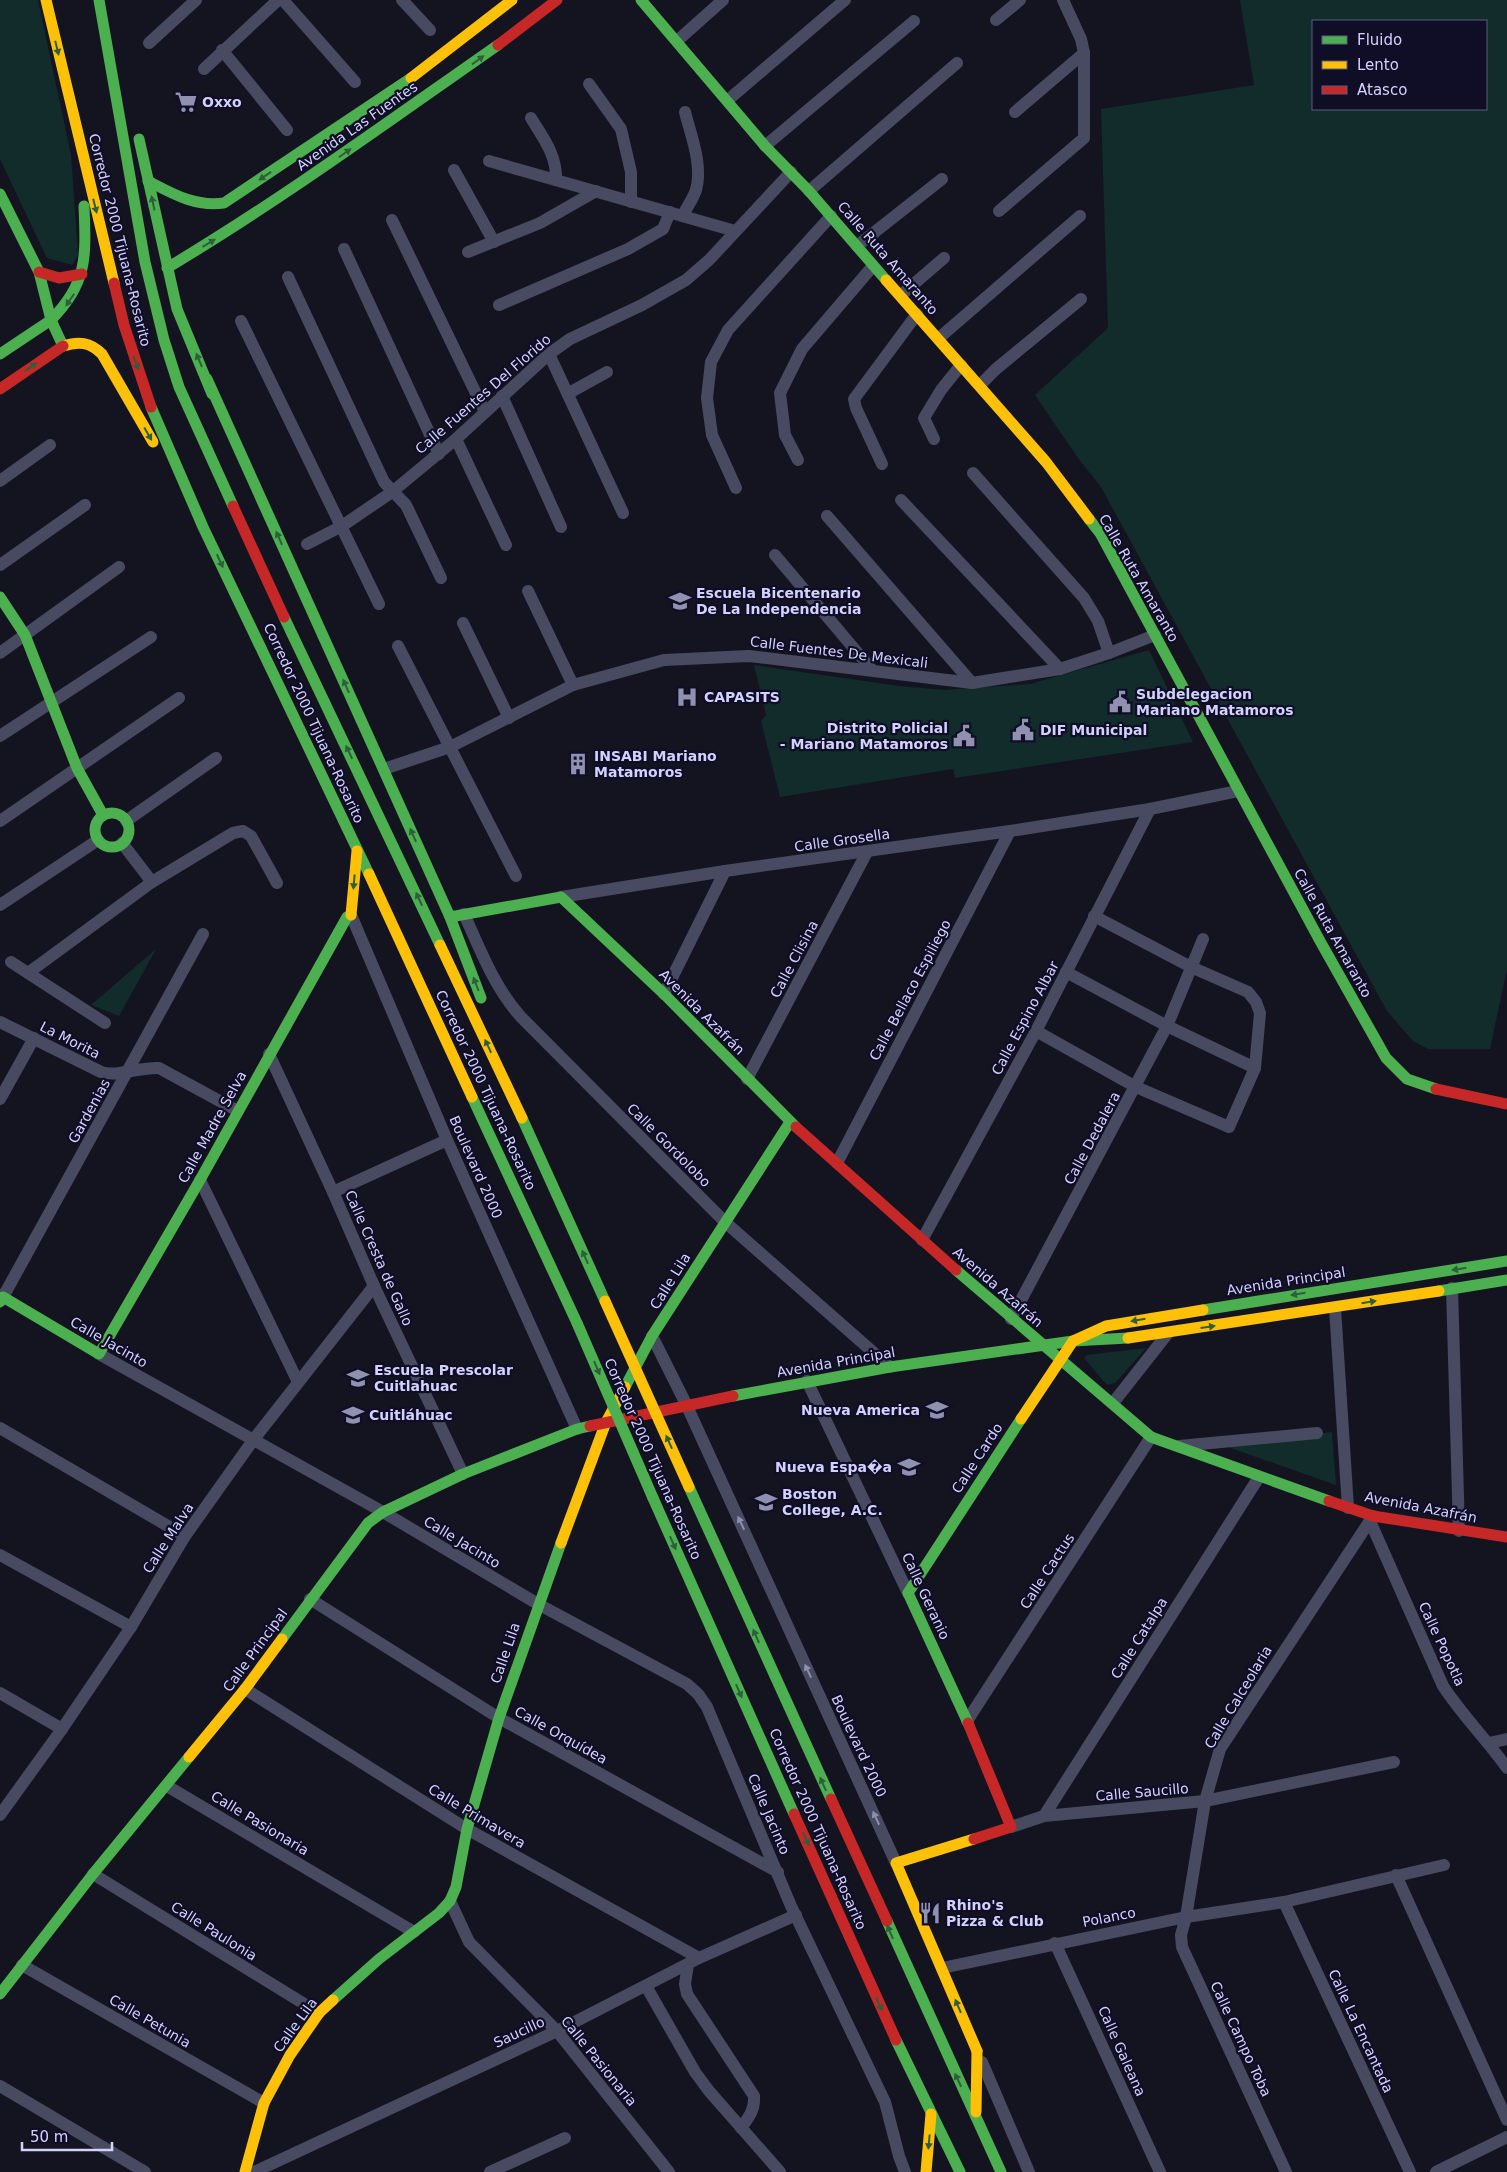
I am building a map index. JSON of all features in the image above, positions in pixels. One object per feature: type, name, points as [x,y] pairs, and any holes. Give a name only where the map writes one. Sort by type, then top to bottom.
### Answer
[{"type":"main road","name":"Corredor 2000 Tijuana-Rosarito","points":[[46,0],[126,334],[150,404],[210,541],[357,849],[577,1323],[867,1978],[960,2172]]},
{"type":"main road","name":"Corredor 2000 Tijuana-Rosarito","points":[[99,0],[145,262],[164,340],[179,387],[264,574],[512,1097],[689,1487],[901,1967],[976,2117],[1001,2172]]},
{"type":"main road","name":"Avenida Las Fuentes","points":[[148,181],[204,206],[224,203],[421,72],[512,0]]},
{"type":"main road","name":"Avenida Las Fuentes","points":[[167,268],[234,228],[313,176],[533,20],[557,0]]},
{"type":"main road","name":"Calle Ruta Amaranto","points":[[641,0],[766,146],[832,216],[873,266],[980,385],[1046,462],[1100,534],[1156,635],[1238,791],[1386,1058],[1407,1079],[1433,1088],[1507,1104]]},
{"type":"main road","points":[[102,17],[126,84]]},
{"type":"main road","points":[[136,127],[177,309],[450,917],[486,1008]]},
{"type":"main road","points":[[0,354],[51,320],[71,300],[82,274],[86,248],[81,146]]},
{"type":"main road","points":[[0,194],[39,272],[51,320],[63,346]]},
{"type":"main road","points":[[39,272],[59,278],[82,274]]},
{"type":"main road","points":[[0,389],[63,346],[84,342],[95,346],[102,354],[210,541]]},
{"type":"main road","points":[[207,378],[232,463]]},
{"type":"main road","points":[[243,500],[264,574]]},
{"type":"main road","points":[[0,597],[26,635],[50,703],[77,768],[103,815]]},
{"type":"main road","points":[[108,813],[118,814],[126,821],[128,835],[122,843],[112,846],[102,844],[98,840],[96,823],[103,815],[108,813]]},
{"type":"main road","points":[[351,915],[357,849]]},
{"type":"main road","name":"Calle Grosella","points":[[450,917],[561,897]]},
{"type":"main road","name":"Avenida Azafrán","points":[[561,897],[664,994],[790,1122],[1011,1319],[1151,1437],[1371,1518],[1507,1537]]},
{"type":"main road","name":"Calle Madre Selva","points":[[99,1354],[200,1180],[347,918],[351,915]]},
{"type":"main road","points":[[496,1036],[506,1060],[512,1097]]},
{"type":"main road","name":"Calle Lila","points":[[245,2172],[264,2103],[290,2055],[319,2012],[347,1986],[439,1913],[450,1901],[456,1887],[467,1830],[498,1718],[606,1422],[652,1336],[790,1122]]},
{"type":"main road","name":"Avenida Principal","points":[[1073,1341],[1106,1326],[1507,1261]]},
{"type":"main road","name":"Avenida Principal","points":[[606,1422],[686,1404],[890,1367],[1041,1345],[1073,1341],[1111,1340],[1168,1332],[1335,1308],[1507,1280]]},
{"type":"main road","name":"Calle Jacinto","points":[[1,1298],[99,1354]]},
{"type":"main road","name":"Calle Cardo","points":[[908,1593],[1073,1341]]},
{"type":"main road","name":"Calle Principal","points":[[0,1994],[93,1874],[245,1689],[368,1523],[383,1512],[463,1474],[577,1429],[606,1422]]},
{"type":"main road","name":"Calle Geranio","points":[[908,1593],[967,1721],[1011,1827]]},
{"type":"main road","name":"Calle Saucillo","points":[[896,1863],[1011,1827]]},
{"type":"main road","name":"Boulevard 2000","points":[[896,1863],[977,2051]]},
{"type":"main road","points":[[867,1978],[883,1977]]},
{"type":"main road","points":[[891,2030],[900,2015]]},
{"type":"main road","points":[[976,2117],[977,2051]]},
{"type":"main road","points":[[926,2172],[931,2112]]},
{"type":"street","points":[[149,43],[196,0]]},
{"type":"street","points":[[204,69],[222,50],[278,0]]},
{"type":"street","points":[[282,0],[355,82]]},
{"type":"street","points":[[402,0],[430,30]]},
{"type":"street","points":[[677,41],[723,0]]},
{"type":"street","points":[[728,100],[845,0]]},
{"type":"street","points":[[996,20],[1020,0]]},
{"type":"street","points":[[999,211],[1084,138],[1084,53],[1082,39],[1063,0]]},
{"type":"street","points":[[766,146],[914,21]]},
{"type":"street","points":[[222,50],[287,130]]},
{"type":"street","points":[[1015,112],[1084,53]]},
{"type":"street","points":[[809,191],[957,63]]},
{"type":"street","points":[[590,84],[621,130],[631,172],[631,202]]},
{"type":"street","points":[[499,305],[628,249],[663,229],[696,190],[697,158],[685,112]]},
{"type":"street","points":[[531,118],[554,156],[557,168],[556,180]]},
{"type":"street","points":[[489,160],[735,231]]},
{"type":"street","points":[[454,170],[494,242]]},
{"type":"street","name":"Calle Fuentes Del Florido","points":[[307,544],[342,526],[392,492],[439,454],[549,354],[570,339],[642,305],[686,280],[709,260],[791,172]]},
{"type":"street","points":[[858,246],[942,179]]},
{"type":"street","points":[[468,252],[540,223],[596,191]]},
{"type":"street","points":[[736,488],[712,435],[707,398],[711,362],[728,330],[832,216]]},
{"type":"street","points":[[939,338],[1080,216]]},
{"type":"street","points":[[392,220],[485,412]]},
{"type":"street","points":[[344,249],[439,454]]},
{"type":"street","points":[[901,296],[944,258]]},
{"type":"street","points":[[798,460],[785,435],[780,393],[802,349],[873,266]]},
{"type":"street","points":[[288,277],[384,482],[406,505],[441,578]]},
{"type":"street","points":[[980,385],[996,369],[1081,299]]},
{"type":"street","points":[[882,464],[856,408],[854,399],[917,314]]},
{"type":"street","points":[[241,321],[379,604]]},
{"type":"street","points":[[549,354],[569,393],[623,513]]},
{"type":"street","points":[[934,439],[924,418],[941,390],[961,364]]},
{"type":"street","points":[[569,393],[607,372]]},
{"type":"street","points":[[502,396],[561,527]]},
{"type":"street","points":[[456,439],[506,545]]},
{"type":"street","points":[[0,481],[50,445]]},
{"type":"street","points":[[973,474],[1084,598],[1098,621],[1109,653]]},
{"type":"street","points":[[901,500],[1060,669]]},
{"type":"street","points":[[0,566],[85,505]]},
{"type":"street","points":[[827,516],[972,683]]},
{"type":"street","points":[[775,555],[873,671]]},
{"type":"street","points":[[0,653],[119,567]]},
{"type":"street","points":[[528,591],[573,685]]},
{"type":"street","points":[[463,623],[509,718]]},
{"type":"street","name":"Calle Fuentes De Mexicali","points":[[384,769],[450,747],[573,685],[664,660],[740,656],[972,683],[1060,669],[1156,635]]},
{"type":"street","points":[[0,736],[151,637]]},
{"type":"street","points":[[398,646],[516,876]]},
{"type":"street","points":[[0,821],[179,698]]},
{"type":"street","points":[[126,821],[216,758]]},
{"type":"street","name":"Calle Grosella","points":[[561,897],[725,871],[1010,831],[1150,809],[1238,791]]},
{"type":"street","name":"Calle Espino Albar","points":[[922,1240],[1036,1032],[1150,809]]},
{"type":"street","points":[[28,974],[152,882],[233,833],[243,831],[251,836],[278,883]]},
{"type":"street","name":"Calle Bellaco Espiliego","points":[[837,1164],[1010,831]]},
{"type":"street","points":[[0,905],[98,840]]},
{"type":"street","points":[[122,843],[152,882]]},
{"type":"street","name":"Calle Clisina","points":[[747,1079],[867,852]]},
{"type":"street","points":[[664,994],[725,871]]},
{"type":"street","name":"Calle Gordolobo","points":[[464,914],[494,982],[506,1000],[725,1222],[890,1367]]},
{"type":"street","name":"Boulevard 2000","points":[[351,915],[447,1140],[577,1429]]},
{"type":"street","points":[[1036,1032],[1136,1087],[1229,1127],[1255,1068],[1260,1014],[1256,1002],[1248,992],[1191,967],[1094,916]]},
{"type":"street","name":"Gardenias","points":[[1,1298],[203,934]]},
{"type":"street","name":"Calle Dedalera","points":[[1011,1319],[1167,1026],[1203,939]]},
{"type":"street","points":[[11,962],[105,1023]]},
{"type":"street","points":[[1066,972],[1167,1026],[1255,1068]]},
{"type":"street","name":"La Morita","points":[[0,1022],[100,1072],[110,1075],[145,1068],[159,1068],[238,1111]]},
{"type":"street","points":[[0,1100],[34,1038]]},
{"type":"street","name":"Calle Cresta de Gallo","points":[[269,1054],[374,1286],[463,1474]]},
{"type":"street","points":[[333,1192],[447,1140]]},
{"type":"street","points":[[200,1180],[298,1382]]},
{"type":"street","name":"Calle Malva","points":[[0,1815],[62,1729],[131,1627],[185,1536],[254,1439],[374,1286]]},
{"type":"street","points":[[1452,1288],[1459,1531]]},
{"type":"street","points":[[1335,1308],[1348,1508]]},
{"type":"street","points":[[1113,1404],[1168,1332]]},
{"type":"street","name":"Boulevard 2000","points":[[652,1336],[686,1404],[896,1863]]},
{"type":"street","name":"Calle Jacinto","points":[[99,1354],[383,1512],[538,1604],[687,1684],[698,1694],[706,1707],[796,1915],[885,2102],[905,2172]]},
{"type":"street","name":"Calle Geranio","points":[[807,1382],[908,1593]]},
{"type":"street","points":[[0,1428],[185,1536]]},
{"type":"street","points":[[1176,1446],[1317,1432]]},
{"type":"street","name":"Calle Cactus","points":[[967,1721],[1151,1437]]},
{"type":"street","name":"Calle Catalpa","points":[[1044,1816],[1259,1477]]},
{"type":"street","name":"Calle Popotla","points":[[1371,1518],[1443,1686],[1457,1708],[1507,1768]]},
{"type":"street","name":"Calle Calceolaria","points":[[1186,1917],[1205,1801],[1220,1750],[1371,1518]]},
{"type":"street","points":[[0,1555],[131,1627]]},
{"type":"street","name":"Calle Orquídea","points":[[310,1599],[498,1718],[778,1872]]},
{"type":"street","name":"Calle Primavera","points":[[245,1689],[467,1830],[699,1958]]},
{"type":"street","points":[[0,1693],[62,1729]]},
{"type":"street","points":[[1488,1743],[1507,1739]]},
{"type":"street","name":"Calle Saucillo","points":[[1011,1827],[1044,1816],[1205,1801],[1394,1762]]},
{"type":"street","name":"Calle Pasionaria","points":[[167,1786],[414,1932]]},
{"type":"street","name":"Polanco","points":[[942,1968],[1186,1917],[1284,1902],[1444,1865]]},
{"type":"street","name":"Calle Paulonia","points":[[93,1874],[319,2012]]},
{"type":"street","points":[[1396,1875],[1507,2120]]},
{"type":"street","name":"Calle Pasionaria","points":[[450,1901],[469,1942],[556,2031],[669,2172]]},
{"type":"street","name":"Calle La Encantada","points":[[1284,1902],[1410,2172]]},
{"type":"street","name":"Saucillo","points":[[254,2172],[556,2031],[699,1958],[796,1915]]},
{"type":"street","name":"Calle Campo Toba","points":[[1186,1917],[1181,1935],[1182,1947],[1286,2172]]},
{"type":"street","name":"Calle Galeana","points":[[1055,1943],[1160,2172]]},
{"type":"street","points":[[688,1964],[685,1984],[687,1994],[754,2096],[754,2104],[750,2115],[741,2128]]},
{"type":"street","name":"Calle Petunia","points":[[22,1965],[264,2103]]},
{"type":"street","points":[[646,1986],[695,2072],[709,2091],[780,2172]]},
{"type":"street","name":"Boulevard 2000","points":[[977,2051],[1030,2172]]},
{"type":"street","points":[[0,2086],[145,2172]]},
{"type":"street","points":[[1436,2172],[1507,2137]]},
{"type":"street","points":[[490,2172],[508,2168],[565,2138]]},
{"type":"green space","points":[[0,0],[38,0],[71,155],[78,255],[72,265],[47,258],[0,159]]},
{"type":"green space","points":[[1240,0],[1507,0],[1507,969],[1490,1049],[1428,1049],[1413,1041],[1387,1011],[1101,487],[1078,458],[1035,395],[1108,328],[1101,109],[1254,85]]},
{"type":"green space","points":[[1149,650],[1193,742],[955,778],[953,769],[780,797],[761,721],[766,715],[754,665],[899,686],[945,690],[1030,684]]},
{"type":"green space","points":[[156,949],[119,1016],[91,1005]]},
{"type":"green space","points":[[1146,1348],[1115,1383],[1107,1385],[1084,1358],[1087,1355]]},
{"type":"green space","points":[[1332,1432],[1336,1485],[1222,1445]]},
{"type":"traffic: fast","points":[[99,0],[145,262],[164,340],[179,387],[233,506]]},
{"type":"traffic: fast","points":[[641,0],[765,146],[809,191],[886,280]]},
{"type":"traffic: fast","points":[[167,268],[293,188],[498,45]]},
{"type":"traffic: fast","points":[[148,181],[175,195],[194,201],[213,204],[224,203],[411,78]]},
{"type":"traffic: fast","points":[[139,139],[177,309],[212,394]]},
{"type":"traffic: fast","points":[[0,194],[39,272],[51,320],[63,346]]},
{"type":"traffic: fast","points":[[51,320],[72,294],[82,268],[85,240],[84,206]]},
{"type":"traffic: fast","points":[[0,354],[51,320]]},
{"type":"traffic: fast","points":[[207,379],[450,917],[481,998]]},
{"type":"traffic: fast","points":[[151,407],[203,527],[369,874]]},
{"type":"traffic: fast","points":[[1089,519],[1100,533],[1320,941],[1386,1058],[1407,1079],[1436,1089]]},
{"type":"traffic: fast","points":[[0,597],[25,635],[77,768],[103,815]]},
{"type":"traffic: fast","points":[[284,617],[440,945]]},
{"type":"traffic: fast","points":[[112,813],[124,818],[129,830],[124,842],[112,847],[100,842],[95,830],[100,818],[112,813]]},
{"type":"traffic: fast","points":[[450,917],[561,897],[664,994],[796,1127]]},
{"type":"traffic: fast","points":[[0,1302],[3,1297],[99,1354],[200,1180],[347,917],[351,915]]},
{"type":"traffic: fast","points":[[472,1097],[577,1323]]},
{"type":"traffic: fast","points":[[522,1118],[605,1301]]},
{"type":"traffic: fast","points":[[625,1387],[652,1336],[790,1122]]},
{"type":"traffic: fast","points":[[1203,1310],[1507,1261]]},
{"type":"traffic: fast","points":[[956,1270],[1151,1437],[1329,1501]]},
{"type":"traffic: fast","points":[[1439,1291],[1507,1280]]},
{"type":"traffic: fast","points":[[577,1323],[653,1498]]},
{"type":"traffic: fast","points":[[733,1396],[890,1367],[1073,1341],[1128,1338]]},
{"type":"traffic: fast","points":[[968,1723],[908,1593],[1021,1419]]},
{"type":"traffic: fast","points":[[282,1639],[368,1523],[383,1512],[463,1474],[577,1429],[590,1426]]},
{"type":"traffic: fast","points":[[689,1487],[831,1799]]},
{"type":"traffic: fast","points":[[653,1498],[794,1814]]},
{"type":"traffic: fast","points":[[333,2000],[379,1959],[439,1913],[450,1901],[456,1887],[467,1829],[499,1718],[561,1543]]},
{"type":"traffic: fast","points":[[0,1994],[93,1874],[189,1757]]},
{"type":"traffic: fast","points":[[887,1921],[1001,2172]]},
{"type":"traffic: fast","points":[[896,2040],[960,2172]]},
{"type":"traffic: slow","points":[[46,0],[114,283]]},
{"type":"traffic: slow","points":[[411,78],[512,0]]},
{"type":"traffic: slow","points":[[886,280],[1046,462],[1089,519]]},
{"type":"traffic: slow","points":[[63,346],[74,343],[89,345],[102,354],[153,442]]},
{"type":"traffic: slow","points":[[351,915],[357,851]]},
{"type":"traffic: slow","points":[[369,874],[472,1097]]},
{"type":"traffic: slow","points":[[440,945],[522,1118]]},
{"type":"traffic: slow","points":[[1128,1338],[1439,1291]]},
{"type":"traffic: slow","points":[[605,1301],[689,1487]]},
{"type":"traffic: slow","points":[[1021,1419],[1073,1341],[1106,1326],[1203,1310]]},
{"type":"traffic: slow","points":[[561,1543],[606,1422],[625,1387]]},
{"type":"traffic: slow","points":[[189,1757],[245,1689],[282,1639]]},
{"type":"traffic: slow","points":[[974,1839],[896,1863],[977,2051]]},
{"type":"traffic: slow","points":[[245,2172],[264,2103],[290,2055],[319,2013],[333,2000]]},
{"type":"traffic: slow","points":[[976,2112],[977,2051]]},
{"type":"traffic: slow","points":[[926,2172],[931,2114]]},
{"type":"traffic: jam","points":[[498,45],[557,0]]},
{"type":"traffic: jam","points":[[39,272],[59,278],[82,274]]},
{"type":"traffic: jam","points":[[114,283],[124,325],[151,407]]},
{"type":"traffic: jam","points":[[0,389],[63,346]]},
{"type":"traffic: jam","points":[[233,506],[284,617]]},
{"type":"traffic: jam","points":[[1436,1089],[1507,1104]]},
{"type":"traffic: jam","points":[[796,1127],[956,1270]]},
{"type":"traffic: jam","points":[[590,1426],[733,1396]]},
{"type":"traffic: jam","points":[[1329,1501],[1373,1516],[1507,1537]]},
{"type":"traffic: jam","points":[[968,1723],[1011,1827],[974,1839]]},
{"type":"traffic: jam","points":[[831,1799],[887,1921]]},
{"type":"traffic: jam","points":[[794,1814],[896,2040]]},
{"type":"place","name":"Oxxo","points":[[186,102]]},
{"type":"place","name":"Escuela Bicentenario De La Independencia","points":[[680,601]]},
{"type":"place","name":"CAPASITS","points":[[687,697]]},
{"type":"place","name":"Subdelegacion Mariano Matamoros","points":[[1120,702]]},
{"type":"place","name":"DIF Municipal","points":[[1023,730]]},
{"type":"place","name":"Distrito Policial - Mariano Matamoros","points":[[964,736]]},
{"type":"place","name":"INSABI Mariano Matamoros","points":[[578,764]]},
{"type":"place","name":"Escuela Prescolar Cuitlahuac","points":[[358,1378]]},
{"type":"place","name":"Nueva America","points":[[937,1410]]},
{"type":"place","name":"Cuitláhuac","points":[[353,1415]]},
{"type":"place","name":"Nueva Espa�a","points":[[909,1467]]},
{"type":"place","name":"Boston College, A.C.","points":[[766,1502]]},
{"type":"place","name":"Rhino's Pizza & Club","points":[[930,1913]]}]
